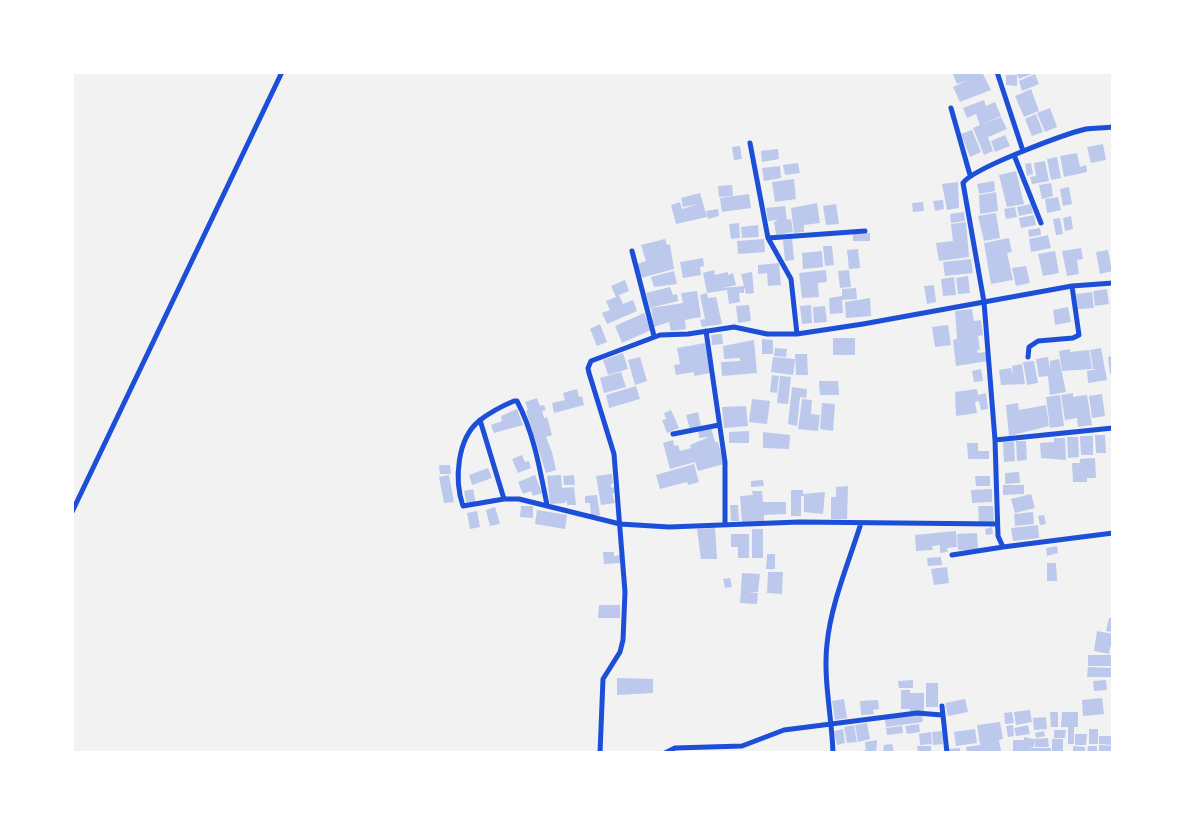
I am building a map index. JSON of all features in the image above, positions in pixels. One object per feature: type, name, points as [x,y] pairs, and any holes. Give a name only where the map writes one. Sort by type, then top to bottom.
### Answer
[{"type":"street","points":[[72,512],[282,72]]},
{"type":"street","points":[[997,72],[1023,151]]},
{"type":"street","points":[[951,108],[971,175]]},
{"type":"street","points":[[1003,547],[997,524],[995,440],[984,302],[963,187],[964,180],[1023,151],[1085,130],[1113,127]]},
{"type":"street","points":[[750,143],[768,238],[791,279],[797,334]]},
{"type":"street","points":[[1014,156],[1041,223]]},
{"type":"street","points":[[768,238],[865,231]]},
{"type":"street","points":[[632,251],[654,336]]},
{"type":"street","points":[[600,753],[603,679],[620,652],[625,592],[614,454],[588,368],[591,360],[654,336],[734,327],[767,334],[797,334],[1072,286],[1113,283]]},
{"type":"street","points":[[1028,357],[1029,347],[1035,342],[1079,335],[1072,286]]},
{"type":"street","points":[[706,331],[726,486],[724,525]]},
{"type":"street","points":[[547,505],[536,454],[522,411],[517,401],[506,404],[480,420],[469,435],[457,474],[463,506],[519,499],[620,524],[669,527],[861,523],[997,524]]},
{"type":"street","points":[[480,420],[504,499]]},
{"type":"street","points":[[673,434],[719,425]]},
{"type":"street","points":[[995,440],[1113,428]]},
{"type":"street","points":[[834,753],[826,669],[827,644],[830,624],[861,523]]},
{"type":"street","points":[[951,555],[1113,533]]},
{"type":"street","points":[[943,706],[947,753]]},
{"type":"street","points":[[665,753],[676,748],[742,746],[784,730],[917,713],[942,715]]},
{"type":"building","points":[[952,72],[982,72],[991,90],[960,102],[953,87],[968,80],[957,84]]},
{"type":"building","points":[[1016,72],[1037,72],[1019,79]]},
{"type":"building","points":[[1035,74],[1039,84],[1022,91],[1019,81]]},
{"type":"building","points":[[1006,75],[1017,75],[1017,86],[1006,85]]},
{"type":"building","points":[[1031,89],[1039,111],[1024,117],[1015,96]]},
{"type":"building","points":[[984,100],[986,106],[995,102],[1001,116],[983,124],[1001,117],[1007,129],[988,137],[993,151],[984,155],[973,128],[980,125],[976,114],[967,118],[963,108]]},
{"type":"building","points":[[1050,108],[1057,127],[1045,132],[1037,113]]},
{"type":"building","points":[[1036,114],[1043,132],[1032,136],[1025,119]]},
{"type":"building","points":[[972,130],[981,152],[970,157],[961,134]]},
{"type":"building","points":[[1005,135],[1010,146],[995,152],[991,141]]},
{"type":"building","points":[[1103,144],[1106,160],[1091,163],[1087,147]]},
{"type":"building","points":[[740,146],[742,159],[734,160],[732,147]]},
{"type":"building","points":[[778,149],[779,159],[762,162],[761,151]]},
{"type":"building","points":[[1077,153],[1080,167],[1086,165],[1087,172],[1064,177],[1060,156]]},
{"type":"building","points":[[1057,157],[1061,178],[1051,180],[1047,159]]},
{"type":"building","points":[[1045,161],[1049,181],[1032,184],[1030,177],[1036,176],[1034,163]]},
{"type":"building","points":[[798,163],[800,173],[785,175],[783,165]]},
{"type":"building","points":[[1031,163],[1033,174],[1027,176],[1025,164]]},
{"type":"building","points":[[780,166],[781,178],[764,181],[762,168]]},
{"type":"building","points":[[1016,171],[1024,204],[1007,207],[999,175]]},
{"type":"building","points":[[794,179],[796,199],[775,202],[772,182]]},
{"type":"building","points":[[994,181],[995,191],[979,194],[977,184]]},
{"type":"building","points":[[958,182],[959,208],[947,210],[942,184]]},
{"type":"building","points":[[1051,183],[1053,196],[1042,199],[1039,185]]},
{"type":"building","points":[[732,185],[733,196],[719,197],[718,186]]},
{"type":"building","points":[[1069,187],[1072,204],[1063,206],[1060,189]]},
{"type":"building","points":[[996,192],[998,211],[980,214],[979,195]]},
{"type":"building","points":[[700,193],[707,217],[676,224],[671,205],[680,202],[682,209],[699,204],[683,207],[681,198]]},
{"type":"building","points":[[749,194],[751,208],[722,212],[720,198]]},
{"type":"building","points":[[1058,197],[1061,210],[1047,213],[1045,199]]},
{"type":"building","points":[[943,200],[944,209],[935,211],[933,201]]},
{"type":"building","points":[[923,202],[924,211],[913,212],[912,203]]},
{"type":"building","points":[[817,203],[820,223],[804,225],[804,232],[794,233],[791,208]]},
{"type":"building","points":[[836,204],[839,224],[826,225],[823,206]]},
{"type":"building","points":[[1031,204],[1033,213],[1019,216],[1017,207]]},
{"type":"building","points":[[785,206],[787,220],[791,219],[793,232],[776,235],[774,222],[778,220],[768,221],[766,208]]},
{"type":"building","points":[[1015,207],[1017,217],[1006,219],[1004,209]]},
{"type":"building","points":[[718,209],[719,216],[708,219],[706,211]]},
{"type":"building","points":[[964,212],[965,221],[951,223],[950,214]]},
{"type":"building","points":[[996,213],[1000,238],[984,241],[978,216]]},
{"type":"building","points":[[1034,215],[1036,225],[1021,228],[1019,218]]},
{"type":"building","points":[[1071,216],[1073,229],[1065,231],[1063,218]]},
{"type":"building","points":[[1060,218],[1063,234],[1056,235],[1053,219]]},
{"type":"building","points":[[966,222],[969,257],[939,261],[936,243],[953,241],[951,224]]},
{"type":"building","points":[[739,223],[740,238],[731,239],[729,224]]},
{"type":"building","points":[[758,225],[759,237],[742,238],[741,227]]},
{"type":"building","points":[[1040,228],[1041,235],[1029,237],[1028,230]]},
{"type":"building","points":[[870,233],[870,241],[853,241],[853,234]]},
{"type":"building","points":[[1048,235],[1051,248],[1031,252],[1029,239]]},
{"type":"building","points":[[1009,238],[1012,252],[1007,253],[1013,280],[991,284],[984,243]]},
{"type":"building","points":[[665,239],[667,245],[670,244],[674,269],[641,278],[637,264],[646,261],[641,245]]},
{"type":"building","points":[[764,239],[765,252],[738,254],[737,241]]},
{"type":"building","points":[[792,239],[794,260],[785,261],[783,240]]},
{"type":"building","points":[[823,246],[832,246],[834,265],[825,266]]},
{"type":"building","points":[[1081,248],[1083,259],[1077,260],[1079,274],[1067,276],[1062,251]]},
{"type":"building","points":[[858,249],[860,268],[849,269],[847,250]]},
{"type":"building","points":[[1108,250],[1112,271],[1100,274],[1096,252]]},
{"type":"building","points":[[822,251],[823,267],[803,269],[802,253]]},
{"type":"building","points":[[1055,251],[1059,273],[1043,276],[1038,254]]},
{"type":"building","points":[[703,258],[701,275],[683,278],[680,262]]},
{"type":"building","points":[[971,259],[973,273],[945,276],[943,262]]},
{"type":"building","points":[[779,263],[781,285],[768,286],[767,273],[758,274],[758,265]]},
{"type":"building","points":[[1026,266],[1030,283],[1016,286],[1012,268]]},
{"type":"building","points":[[714,270],[715,275],[733,273],[736,285],[722,288],[744,286],[744,293],[739,293],[740,302],[729,304],[727,290],[707,293],[703,273]]},
{"type":"building","points":[[826,270],[827,282],[818,283],[819,297],[802,298],[799,273]]},
{"type":"building","points":[[849,270],[851,287],[840,288],[838,271]]},
{"type":"building","points":[[674,271],[677,284],[654,287],[651,277]]},
{"type":"building","points":[[752,272],[754,293],[746,294],[741,274]]},
{"type":"building","points":[[968,276],[970,293],[958,294],[956,278]]},
{"type":"building","points":[[954,277],[956,295],[943,296],[941,279]]},
{"type":"building","points":[[625,280],[629,291],[619,295],[623,304],[633,300],[637,311],[607,324],[602,313],[610,310],[606,301],[616,297],[611,286]]},
{"type":"building","points":[[934,285],[936,302],[927,304],[924,286]]},
{"type":"building","points":[[670,287],[673,295],[677,294],[678,301],[650,308],[646,293]]},
{"type":"building","points":[[856,288],[857,299],[842,300],[843,313],[830,314],[829,298],[842,296],[842,289]]},
{"type":"building","points":[[1107,289],[1109,304],[1095,306],[1093,291]]},
{"type":"building","points":[[697,291],[701,317],[685,320],[686,329],[671,331],[669,322],[654,327],[651,308],[683,303],[681,293]]},
{"type":"building","points":[[1092,292],[1094,308],[1078,309],[1076,294]]},
{"type":"building","points":[[707,293],[708,298],[716,297],[722,324],[702,327],[700,320],[705,319],[700,295]]},
{"type":"building","points":[[870,298],[871,316],[846,318],[845,302]]},
{"type":"building","points":[[749,305],[751,321],[738,323],[736,306]]},
{"type":"building","points":[[811,305],[812,323],[802,324],[800,306]]},
{"type":"building","points":[[825,306],[827,322],[814,323],[813,307]]},
{"type":"building","points":[[1068,307],[1071,322],[1055,325],[1053,310]]},
{"type":"building","points":[[972,309],[974,321],[981,320],[983,335],[978,336],[980,350],[977,350],[978,353],[987,352],[988,361],[956,366],[953,340],[957,339],[955,311]]},
{"type":"building","points":[[644,313],[651,330],[622,343],[615,326]]},
{"type":"building","points":[[600,324],[607,342],[597,346],[590,329]]},
{"type":"building","points":[[948,325],[951,345],[935,347],[932,327]]},
{"type":"building","points":[[722,334],[723,344],[712,345],[711,335]]},
{"type":"building","points":[[833,338],[855,338],[855,355],[833,355]]},
{"type":"building","points":[[762,339],[773,340],[773,354],[762,354]]},
{"type":"building","points":[[754,340],[757,373],[722,376],[721,362],[740,361],[740,358],[724,359],[723,346]]},
{"type":"building","points":[[705,343],[710,373],[676,375],[674,365],[680,364],[677,348]]},
{"type":"building","points":[[775,348],[787,349],[786,357],[774,356]]},
{"type":"building","points":[[1101,348],[1107,380],[1088,383],[1087,371],[1098,369],[1093,369],[1090,350]]},
{"type":"building","points":[[1070,349],[1070,352],[1089,350],[1092,369],[1062,371],[1059,351]]},
{"type":"building","points":[[623,353],[628,369],[608,375],[603,360]]},
{"type":"building","points":[[795,354],[807,354],[808,375],[796,375]]},
{"type":"building","points":[[1113,356],[1113,374],[1110,374],[1108,357]]},
{"type":"building","points":[[640,357],[647,381],[635,385],[628,360]]},
{"type":"building","points":[[773,357],[795,359],[793,375],[771,372]]},
{"type":"building","points":[[1048,357],[1050,370],[1050,361],[1059,359],[1066,392],[1050,395],[1048,376],[1039,377],[1036,359]]},
{"type":"building","points":[[1034,361],[1038,383],[1027,385],[1023,362]]},
{"type":"building","points":[[1022,364],[1025,384],[1001,385],[999,370],[1011,368],[1013,376],[1012,366]]},
{"type":"building","points":[[981,369],[983,381],[974,382],[972,371]]},
{"type":"building","points":[[621,372],[626,387],[604,393],[600,378]]},
{"type":"building","points":[[772,375],[779,376],[777,393],[770,392]]},
{"type":"building","points":[[780,376],[791,377],[788,404],[777,403]]},
{"type":"building","points":[[819,381],[838,381],[839,395],[820,395]]},
{"type":"building","points":[[636,386],[640,399],[609,408],[606,395]]},
{"type":"building","points":[[792,387],[807,389],[806,398],[800,397],[797,426],[788,424]]},
{"type":"building","points":[[577,389],[584,405],[554,413],[552,403],[565,400],[563,393]]},
{"type":"building","points":[[977,389],[978,395],[986,393],[988,409],[981,410],[979,401],[975,402],[977,413],[956,416],[955,392]]},
{"type":"building","points":[[1073,393],[1073,397],[1087,395],[1092,425],[1078,427],[1077,418],[1065,420],[1061,395]]},
{"type":"building","points":[[1102,394],[1105,416],[1092,418],[1089,396]]},
{"type":"building","points":[[1060,395],[1064,426],[1050,428],[1046,397]]},
{"type":"building","points":[[537,398],[540,406],[544,405],[546,410],[542,411],[544,418],[547,417],[552,435],[546,437],[556,470],[546,473],[526,411],[525,402]]},
{"type":"building","points":[[752,399],[770,401],[767,424],[749,422]]},
{"type":"building","points":[[802,399],[812,400],[811,414],[820,415],[818,431],[798,429]]},
{"type":"building","points":[[822,403],[835,404],[833,431],[820,429]]},
{"type":"building","points":[[1018,403],[1019,410],[1046,405],[1049,426],[1009,436],[1006,405]]},
{"type":"building","points":[[746,406],[748,426],[724,428],[722,407]]},
{"type":"building","points":[[517,409],[523,425],[494,433],[491,425],[502,421],[501,416]]},
{"type":"building","points":[[671,410],[679,428],[667,433],[662,420],[666,419],[664,413]]},
{"type":"building","points":[[698,412],[701,426],[690,429],[686,415]]},
{"type":"building","points":[[711,427],[724,464],[698,471],[695,462],[670,469],[663,443],[673,440],[674,446],[678,445],[680,451],[691,448],[690,445],[709,437],[699,438],[698,430]]},
{"type":"building","points":[[749,431],[749,443],[729,443],[729,432]]},
{"type":"building","points":[[763,432],[790,435],[789,449],[763,448]]},
{"type":"building","points":[[1095,435],[1105,435],[1106,453],[1096,453]]},
{"type":"building","points":[[1080,436],[1093,436],[1093,455],[1081,455]]},
{"type":"building","points":[[1067,437],[1078,437],[1079,457],[1068,458]]},
{"type":"building","points":[[1054,438],[1065,438],[1066,460],[1041,458],[1040,443],[1054,442]]},
{"type":"building","points":[[1014,441],[1015,461],[1004,462],[1003,442]]},
{"type":"building","points":[[1016,441],[1026,441],[1027,460],[1017,461]]},
{"type":"building","points":[[967,443],[978,443],[978,451],[989,451],[989,459],[968,459]]},
{"type":"building","points":[[522,455],[525,462],[529,461],[531,468],[518,473],[512,459]]},
{"type":"building","points":[[1095,458],[1096,478],[1087,478],[1087,482],[1073,482],[1072,463],[1080,463],[1080,459]]},
{"type":"building","points":[[694,464],[699,482],[688,485],[687,482],[660,489],[656,475]]},
{"type":"building","points":[[439,465],[450,465],[451,474],[440,474]]},
{"type":"building","points":[[488,468],[492,478],[472,485],[469,475]]},
{"type":"building","points":[[1019,472],[1020,483],[1005,484],[1005,473]]},
{"type":"building","points":[[612,474],[611,488],[614,487],[615,493],[612,493],[615,503],[601,505],[596,476]]},
{"type":"building","points":[[449,475],[454,502],[444,503],[439,477]]},
{"type":"building","points":[[535,475],[542,493],[533,496],[531,491],[523,494],[518,482]]},
{"type":"building","points":[[561,475],[562,488],[574,487],[576,505],[567,505],[567,501],[550,504],[547,476]]},
{"type":"building","points":[[574,475],[575,485],[564,485],[563,476]]},
{"type":"building","points":[[975,476],[990,476],[990,486],[976,486]]},
{"type":"building","points":[[763,480],[764,486],[751,487],[751,481]]},
{"type":"building","points":[[1003,485],[1024,485],[1024,494],[1003,495]]},
{"type":"building","points":[[848,486],[847,519],[831,519],[831,497],[836,497],[836,487]]},
{"type":"building","points":[[473,489],[476,504],[467,506],[464,491]]},
{"type":"building","points":[[992,489],[992,502],[972,503],[971,490]]},
{"type":"building","points":[[791,490],[803,490],[803,494],[825,492],[823,514],[804,512],[804,496],[801,496],[801,516],[791,516]]},
{"type":"building","points":[[752,491],[762,491],[763,502],[786,502],[786,514],[764,515],[764,521],[742,523],[740,496],[753,495]]},
{"type":"building","points":[[1031,494],[1035,508],[1015,513],[1011,499]]},
{"type":"building","points":[[597,495],[600,515],[591,516],[590,503],[585,503],[585,496]]},
{"type":"building","points":[[730,505],[738,505],[739,521],[731,521]]},
{"type":"building","points":[[521,506],[533,506],[533,518],[520,517]]},
{"type":"building","points":[[978,506],[993,506],[994,522],[979,522]]},
{"type":"building","points":[[495,507],[500,524],[490,526],[486,510]]},
{"type":"building","points":[[537,510],[567,515],[565,529],[535,524]]},
{"type":"building","points":[[477,511],[480,527],[470,529],[467,513]]},
{"type":"building","points":[[1033,512],[1034,524],[1015,526],[1014,514]]},
{"type":"building","points":[[1044,515],[1046,524],[1040,525],[1038,516]]},
{"type":"building","points":[[1038,525],[1039,538],[1013,541],[1011,528]]},
{"type":"building","points":[[992,527],[993,534],[986,535],[985,529]]},
{"type":"building","points":[[715,528],[717,559],[701,559],[697,529]]},
{"type":"building","points":[[752,529],[763,529],[763,558],[752,558]]},
{"type":"building","points":[[956,531],[957,547],[947,548],[948,552],[940,553],[940,545],[932,546],[933,550],[916,551],[915,535]]},
{"type":"building","points":[[977,533],[978,550],[958,550],[957,534]]},
{"type":"building","points":[[731,534],[749,534],[749,558],[738,558],[738,547],[731,547]]},
{"type":"building","points":[[1057,546],[1058,553],[1047,556],[1046,548]]},
{"type":"building","points":[[603,552],[620,555],[620,563],[604,564]]},
{"type":"building","points":[[767,554],[775,554],[775,569],[766,569]]},
{"type":"building","points":[[941,557],[942,565],[928,566],[927,558]]},
{"type":"building","points":[[1047,563],[1056,563],[1057,581],[1047,581]]},
{"type":"building","points":[[947,567],[949,583],[934,585],[931,569]]},
{"type":"building","points":[[768,572],[783,572],[782,594],[767,593]]},
{"type":"building","points":[[742,573],[760,574],[758,592],[748,592],[758,593],[757,604],[740,603]]},
{"type":"building","points":[[730,578],[732,587],[725,588],[723,579]]},
{"type":"building","points":[[599,605],[620,605],[620,618],[598,618]]},
{"type":"building","points":[[1109,618],[1113,618],[1113,632],[1106,631]]},
{"type":"building","points":[[1097,631],[1113,634],[1113,647],[1110,647],[1109,654],[1094,651]]},
{"type":"building","points":[[1088,655],[1113,655],[1113,666],[1088,666]]},
{"type":"building","points":[[1088,667],[1113,668],[1113,677],[1087,677]]},
{"type":"building","points":[[617,678],[653,679],[653,693],[617,695]]},
{"type":"building","points":[[913,680],[913,688],[899,688],[898,681]]},
{"type":"building","points":[[1106,680],[1107,690],[1094,691],[1093,681]]},
{"type":"building","points":[[926,683],[938,683],[938,707],[926,707]]},
{"type":"building","points":[[901,690],[924,693],[924,712],[901,709]]},
{"type":"building","points":[[1102,698],[1104,714],[1083,716],[1082,700]]},
{"type":"building","points":[[844,699],[847,718],[835,720],[832,701]]},
{"type":"building","points":[[965,699],[968,712],[948,716],[945,703]]},
{"type":"building","points":[[878,700],[879,709],[873,710],[874,714],[861,715],[860,701]]},
{"type":"building","points":[[1030,710],[1032,722],[1016,725],[1014,712]]},
{"type":"building","points":[[1012,712],[1014,723],[1005,724],[1004,713]]},
{"type":"building","points":[[1050,712],[1058,712],[1058,727],[1051,727]]},
{"type":"building","points":[[1062,712],[1078,712],[1078,727],[1074,727],[1074,744],[1068,744],[1068,727],[1061,727]]},
{"type":"building","points":[[922,714],[923,722],[886,727],[885,719]]},
{"type":"building","points":[[1046,717],[1047,729],[1034,730],[1033,718]]},
{"type":"building","points":[[1000,722],[1003,739],[999,740],[1001,751],[967,753],[966,747],[980,745],[977,725]]},
{"type":"building","points":[[867,723],[870,739],[858,742],[855,725]]},
{"type":"building","points":[[919,724],[920,732],[907,734],[905,726]]},
{"type":"building","points":[[854,725],[857,742],[847,743],[844,727]]},
{"type":"building","points":[[1013,725],[1014,736],[1008,737],[1006,726]]},
{"type":"building","points":[[1028,725],[1030,734],[1016,736],[1014,728]]},
{"type":"building","points":[[902,726],[903,733],[887,735],[886,728]]},
{"type":"building","points":[[843,729],[845,743],[837,745],[834,731]]},
{"type":"building","points":[[975,729],[977,743],[956,746],[954,732]]},
{"type":"building","points":[[1089,729],[1098,729],[1098,744],[1089,744]]},
{"type":"building","points":[[1054,730],[1066,730],[1065,738],[1054,738]]},
{"type":"building","points":[[942,731],[943,744],[933,745],[932,732]]},
{"type":"building","points":[[1044,731],[1045,736],[1036,738],[1035,733]]},
{"type":"building","points":[[931,732],[932,744],[920,745],[919,734]]},
{"type":"building","points":[[1075,734],[1087,734],[1086,745],[1075,745]]},
{"type":"building","points":[[1099,736],[1113,736],[1113,745],[1099,744]]},
{"type":"building","points":[[1024,737],[1034,739],[1034,747],[1029,748],[1051,748],[1051,753],[1013,753],[1013,740],[1024,740]]},
{"type":"building","points":[[1048,738],[1049,747],[1035,747],[1034,739]]},
{"type":"building","points":[[1052,739],[1063,739],[1063,753],[1052,753]]},
{"type":"building","points":[[877,740],[876,753],[857,753],[866,750],[865,742]]},
{"type":"building","points":[[892,744],[894,753],[883,753],[884,745]]},
{"type":"building","points":[[1099,745],[1113,746],[1113,752],[1099,752]]},
{"type":"building","points":[[917,746],[931,746],[931,753],[918,753]]},
{"type":"building","points":[[1073,746],[1085,747],[1085,753],[1073,753]]},
{"type":"building","points":[[1088,746],[1097,746],[1097,753],[1087,753]]},
{"type":"building","points":[[960,748],[960,753],[948,753],[948,749]]}]
